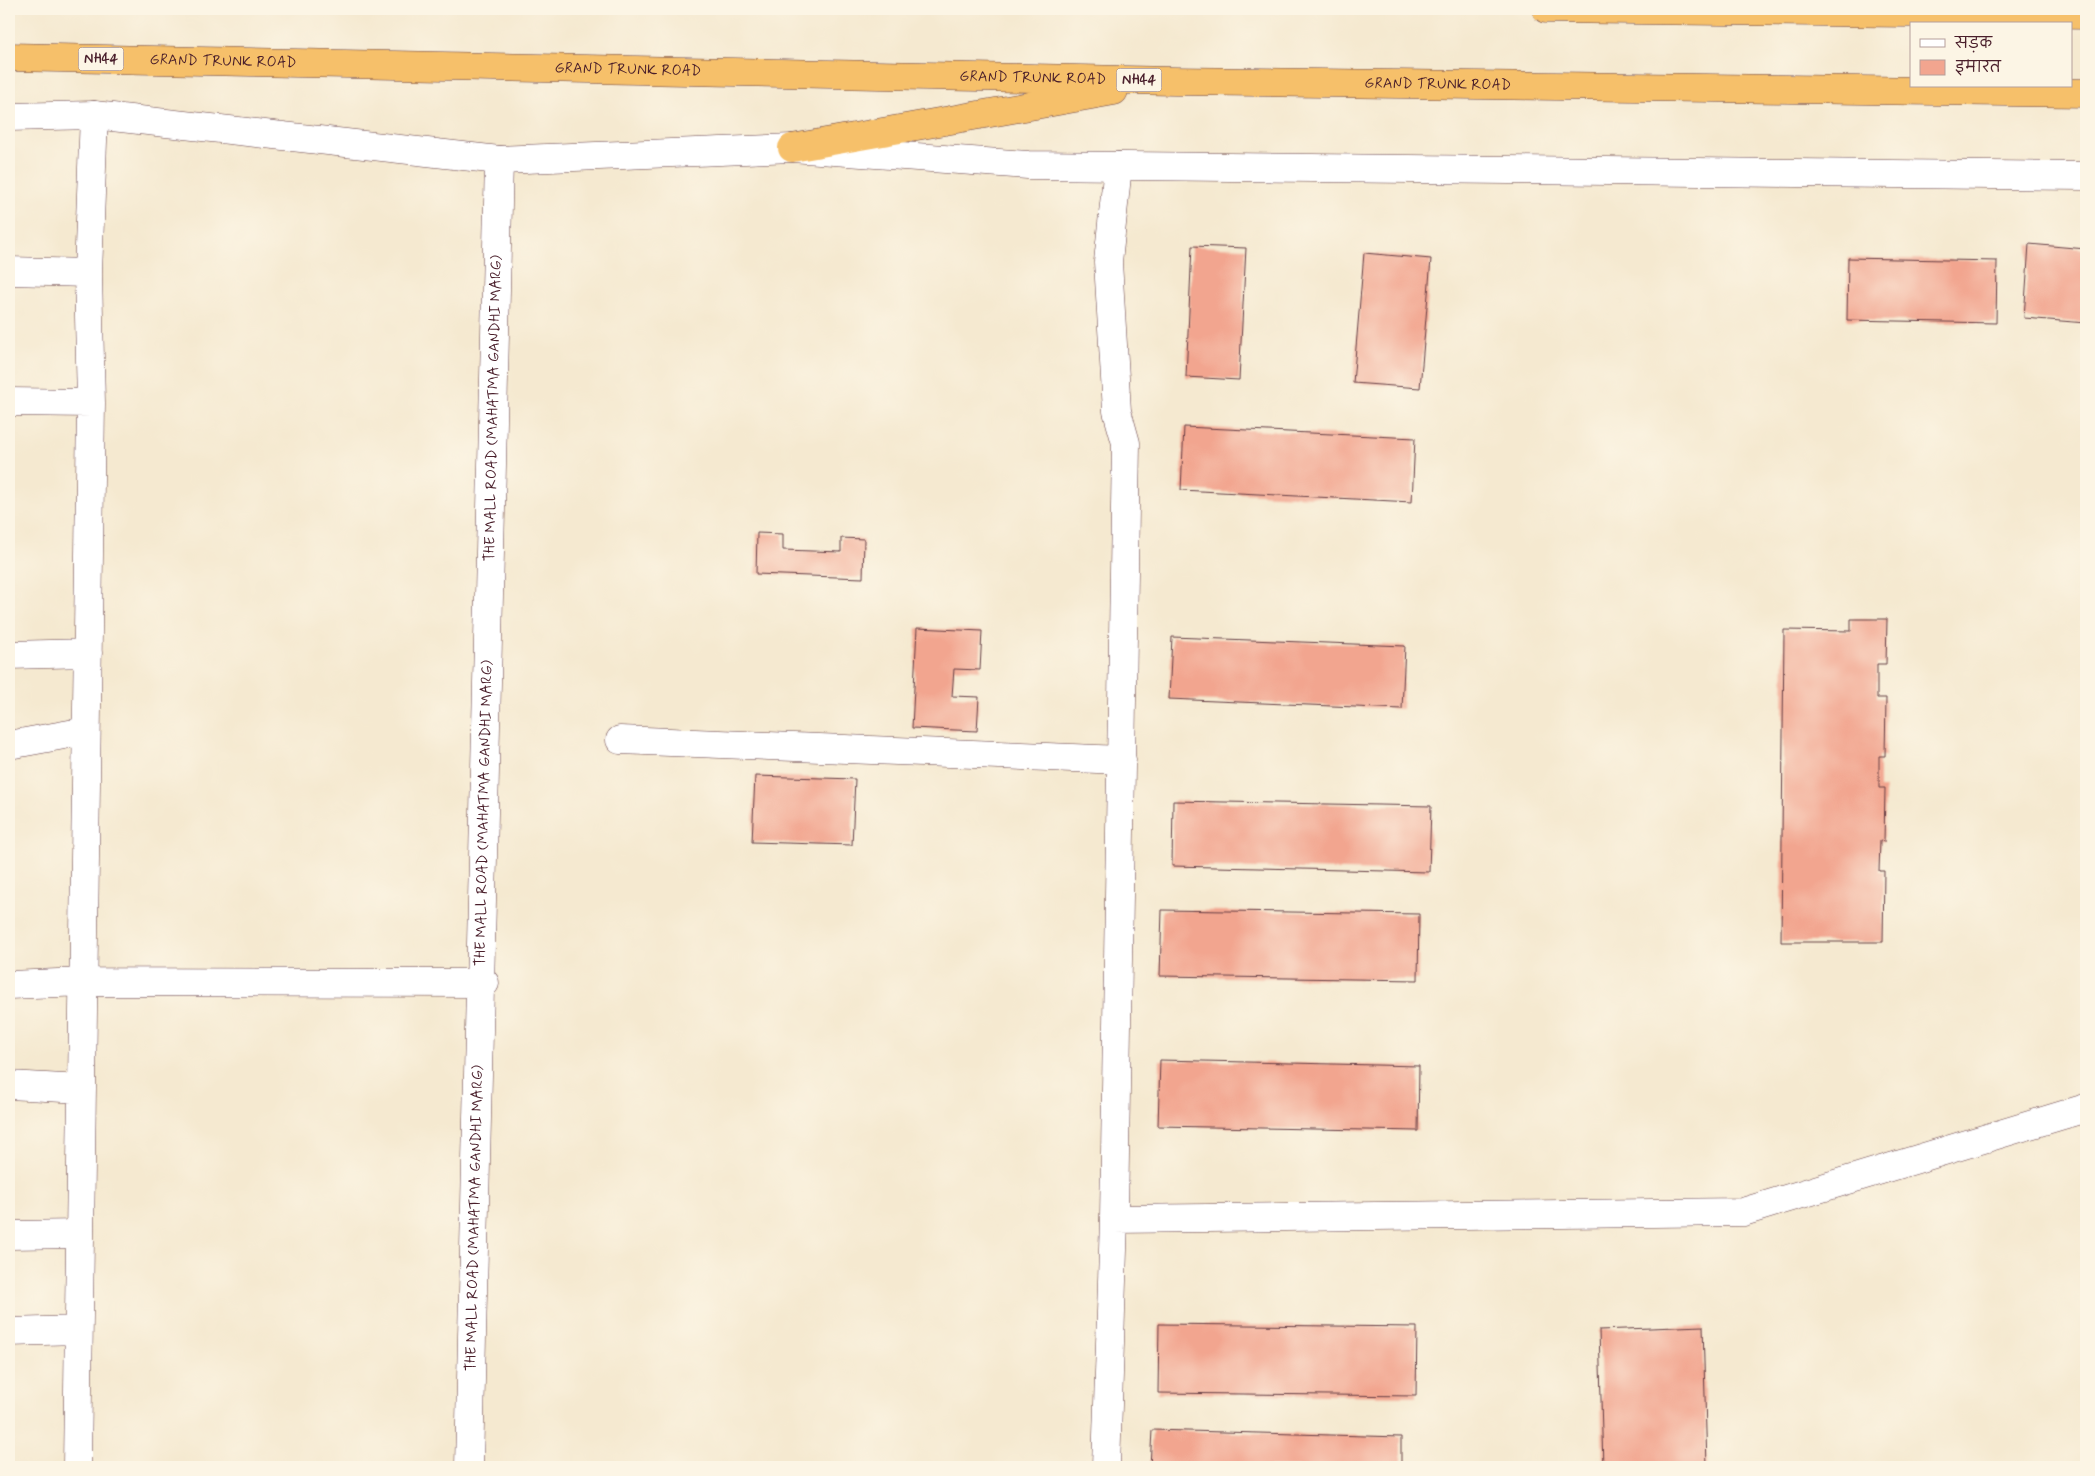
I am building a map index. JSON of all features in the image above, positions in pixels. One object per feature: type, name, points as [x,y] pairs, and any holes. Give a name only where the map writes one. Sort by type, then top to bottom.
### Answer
[{"type":"highway","points":[[1546,9],[1997,11],[2086,15]]},
{"type":"highway","name":"GRAND TRUNK ROAD","points":[[9,57],[1174,81],[2086,93]]},
{"type":"highway","points":[[792,148],[1174,81]]},
{"type":"street","points":[[77,1467],[91,403],[88,274],[94,115]]},
{"type":"street","points":[[9,117],[94,115],[499,160],[792,148],[1028,165],[2086,176]]},
{"type":"street","name":"THE MALL ROAD (MAHATMA GANDHI MARG)","points":[[470,1467],[483,983],[499,160]]},
{"type":"street","points":[[1106,1467],[1114,1220],[1126,443],[1117,411],[1108,262],[1118,166]]},
{"type":"street","points":[[9,271],[88,274]]},
{"type":"street","points":[[9,402],[91,403]]},
{"type":"street","points":[[9,655],[88,653]]},
{"type":"street","points":[[9,745],[86,730]]},
{"type":"street","points":[[620,740],[1122,760]]},
{"type":"street","points":[[9,985],[83,982],[483,983]]},
{"type":"street","points":[[9,1085],[82,1089]]},
{"type":"street","points":[[1114,1220],[1743,1212],[2086,1108]]},
{"type":"street","points":[[9,1235],[80,1234]]},
{"type":"street","points":[[9,1332],[78,1330]]},
{"type":"building","points":[[2029,244],[2086,249],[2086,323],[2024,318]]},
{"type":"building","points":[[1192,246],[1246,248],[1239,380],[1186,377]]},
{"type":"building","points":[[1364,253],[1431,259],[1420,388],[1353,383]]},
{"type":"building","points":[[1848,258],[1997,261],[1996,323],[1847,320]]},
{"type":"building","points":[[1184,427],[1415,438],[1412,502],[1181,490]]},
{"type":"building","points":[[757,533],[783,534],[783,550],[841,552],[841,538],[864,539],[863,578],[756,574]]},
{"type":"building","points":[[1851,619],[1887,619],[1886,664],[1877,664],[1877,698],[1886,698],[1885,756],[1879,756],[1879,788],[1885,788],[1884,842],[1880,841],[1879,871],[1884,871],[1883,942],[1781,942],[1784,630],[1851,631]]},
{"type":"building","points":[[917,628],[982,631],[980,670],[954,669],[952,696],[979,697],[977,731],[912,728]]},
{"type":"building","points":[[1172,637],[1405,646],[1402,709],[1169,699]]},
{"type":"building","points":[[755,776],[855,779],[852,845],[752,842]]},
{"type":"building","points":[[1173,801],[1431,806],[1429,872],[1172,866]]},
{"type":"building","points":[[1162,910],[1419,914],[1418,980],[1160,976]]},
{"type":"building","points":[[1160,1060],[1419,1066],[1418,1131],[1158,1126]]},
{"type":"building","points":[[1159,1324],[1417,1327],[1416,1396],[1158,1393]]},
{"type":"building","points":[[1703,1326],[1707,1467],[1603,1467],[1599,1330]]},
{"type":"building","points":[[1152,1430],[1401,1437],[1401,1467],[1150,1467]]}]
